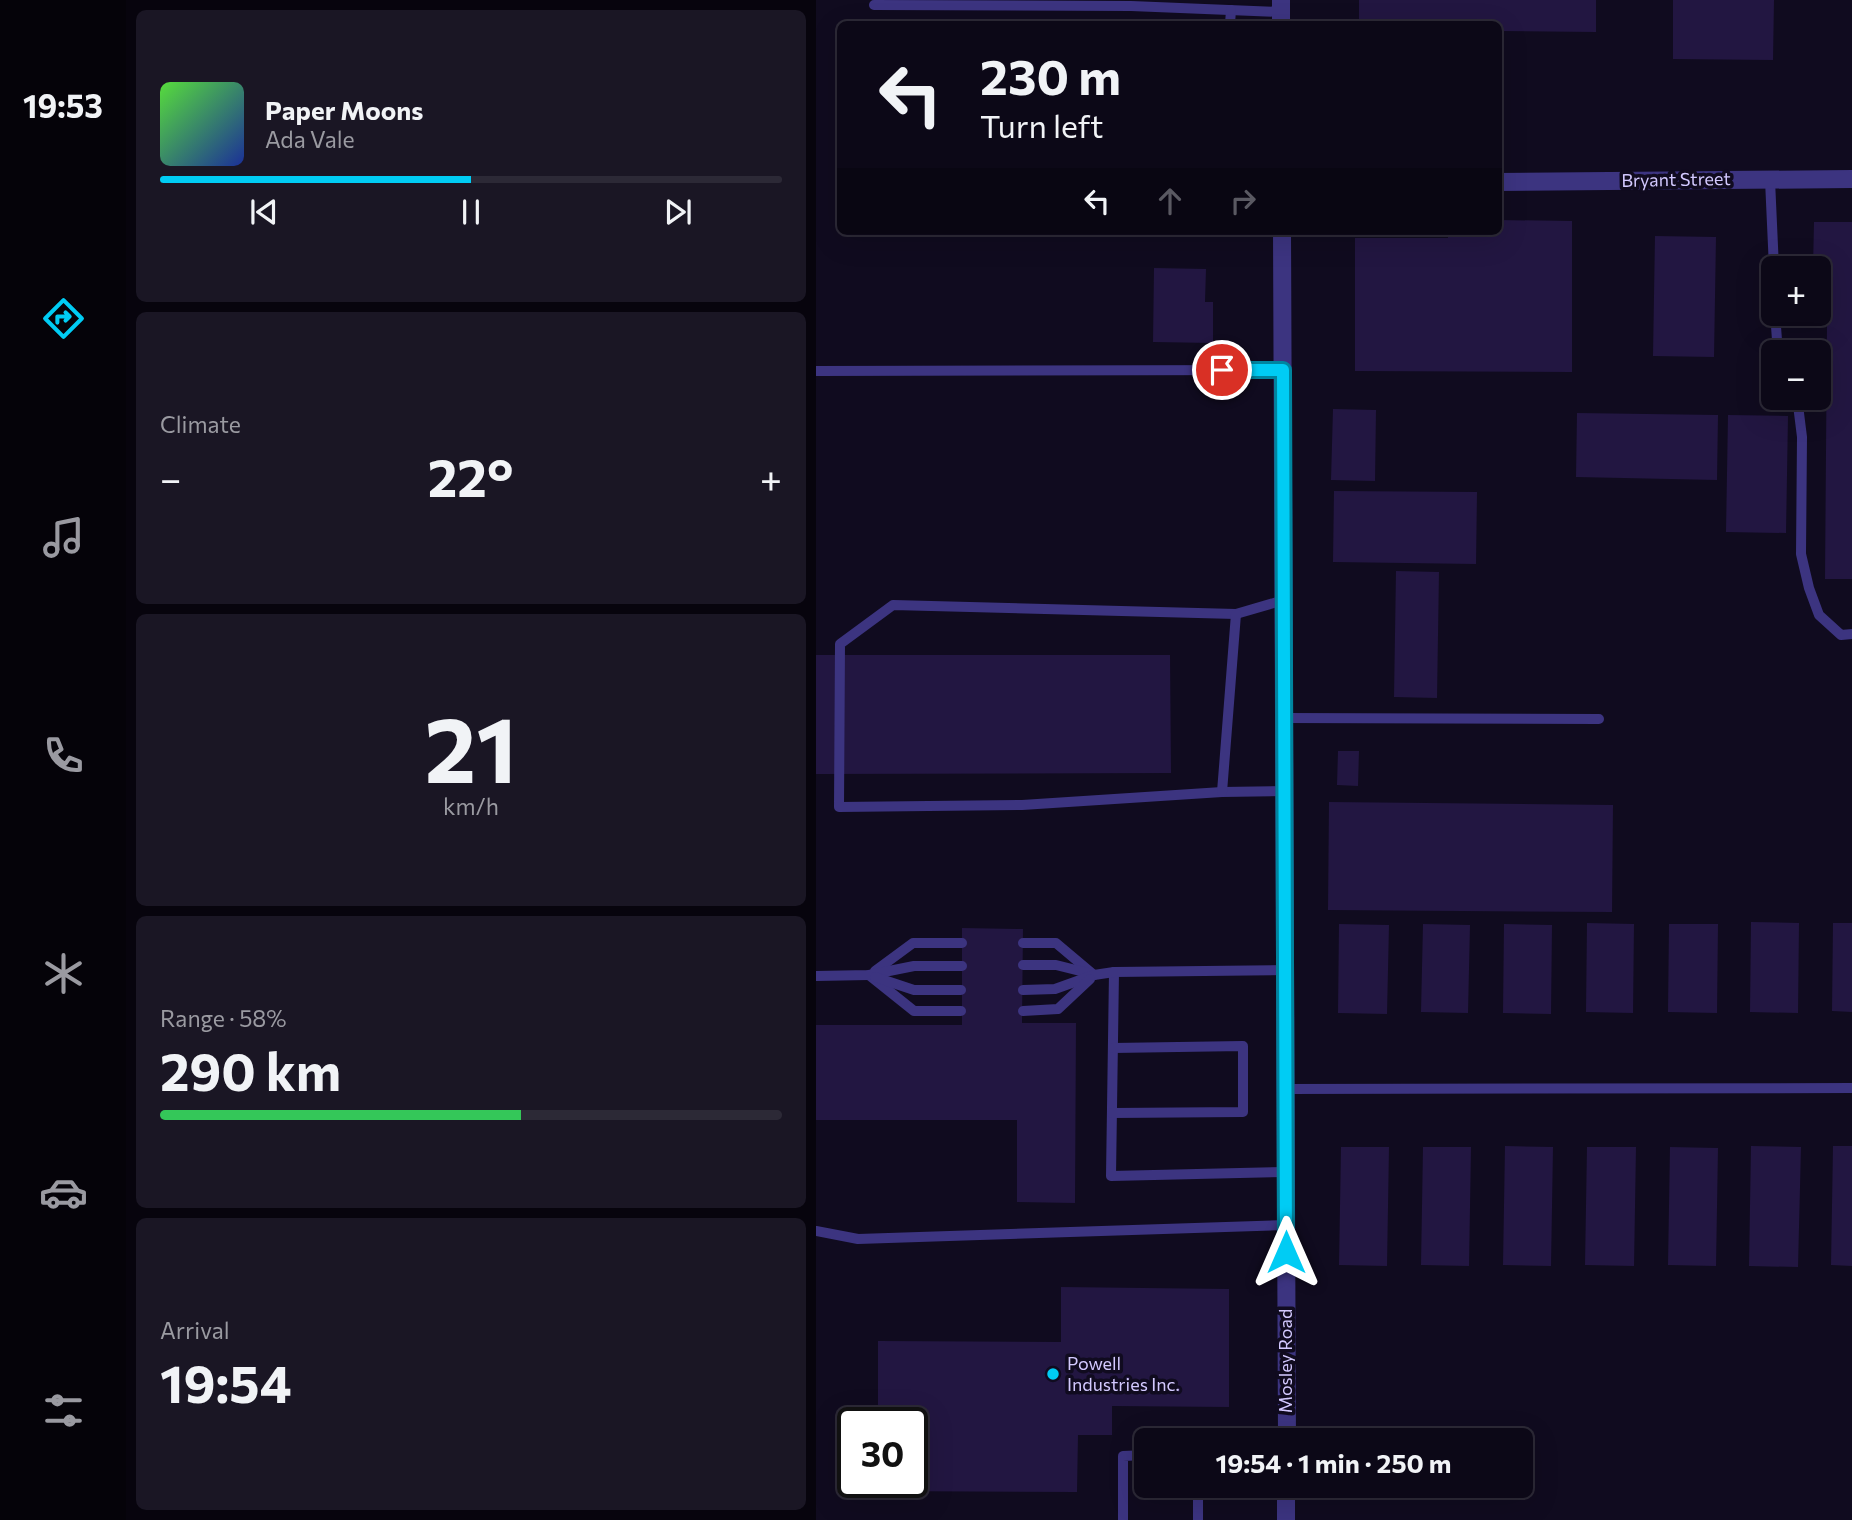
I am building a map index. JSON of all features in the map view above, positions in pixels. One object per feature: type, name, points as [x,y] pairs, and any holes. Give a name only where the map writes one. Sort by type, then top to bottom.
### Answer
[{"type":"street","name":"Bryant Street","points":[[1502,182],[1853,178]]},
{"type":"street","name":"Mosley Road","points":[[1282,235],[1287,1428]]},
{"type":"street","points":[[1286,1498],[1286,1520]]},
{"type":"lane","points":[[874,5],[1218,5],[1231,10],[1281,12]]},
{"type":"lane","points":[[1230,21],[1231,10]]},
{"type":"lane","points":[[1770,180],[1773,256]]},
{"type":"lane","points":[[816,371],[1283,370]]},
{"type":"lane","points":[[1799,410],[1802,437],[1801,554],[1809,588],[1819,615],[1841,635],[1853,634]]},
{"type":"lane","points":[[1284,600],[1236,614],[893,605],[840,644],[839,807],[1022,805],[1222,792],[1284,791]]},
{"type":"lane","points":[[1222,792],[1236,614]]},
{"type":"lane","points":[[1284,718],[1599,719]]},
{"type":"lane","points":[[870,975],[913,943],[962,943]]},
{"type":"lane","points":[[1023,943],[1056,943],[1094,975]]},
{"type":"lane","points":[[816,976],[870,975],[914,966],[962,965]]},
{"type":"lane","points":[[1023,965],[1056,965],[1094,975]]},
{"type":"lane","points":[[1023,990],[1055,989],[1094,975],[1114,972],[1285,970]]},
{"type":"lane","points":[[1114,972],[1111,1176],[1286,1172]]},
{"type":"lane","points":[[870,975],[914,990],[961,990]]},
{"type":"lane","points":[[870,975],[914,1011],[961,1011]]},
{"type":"lane","points":[[1023,1012],[1058,1009],[1094,975]]},
{"type":"lane","points":[[1112,1114],[1243,1112],[1243,1046],[1113,1048]]},
{"type":"lane","points":[[1285,1089],[1853,1088]]},
{"type":"lane","points":[[816,1231],[858,1238],[1286,1226]]},
{"type":"lane","points":[[1123,1520],[1123,1455],[1134,1455]]},
{"type":"lane","points":[[1198,1498],[1198,1520]]},
{"type":"building","points":[[1359,0],[1596,0],[1596,32],[1502,31],[1502,21],[1359,21]]},
{"type":"building","points":[[1673,0],[1774,0],[1773,60],[1673,59]]},
{"type":"building","points":[[1502,220],[1572,221],[1572,372],[1355,371],[1355,238],[1448,238],[1448,235],[1502,235]]},
{"type":"building","points":[[1814,222],[1853,222],[1853,579],[1825,579],[1826,410],[1831,410],[1831,340],[1827,340],[1827,326],[1831,326],[1831,256],[1813,256]]},
{"type":"building","points":[[1655,236],[1716,237],[1714,357],[1653,356]]},
{"type":"building","points":[[1154,268],[1206,269],[1205,302],[1213,302],[1213,343],[1153,342]]},
{"type":"building","points":[[1333,409],[1376,410],[1375,481],[1331,480]]},
{"type":"building","points":[[1577,413],[1718,415],[1717,480],[1576,477]]},
{"type":"building","points":[[1728,415],[1788,416],[1786,533],[1726,532]]},
{"type":"building","points":[[1334,491],[1477,492],[1476,564],[1333,562]]},
{"type":"building","points":[[1396,571],[1439,572],[1437,698],[1394,697]]},
{"type":"building","points":[[816,655],[1170,655],[1171,773],[816,774]]},
{"type":"building","points":[[1338,751],[1359,751],[1358,786],[1337,785]]},
{"type":"building","points":[[1329,802],[1613,805],[1612,912],[1328,910]]},
{"type":"building","points":[[1751,922],[1799,923],[1798,1013],[1750,1012]]},
{"type":"building","points":[[1587,923],[1634,924],[1633,1013],[1586,1012]]},
{"type":"building","points":[[1833,923],[1853,923],[1853,1012],[1832,1011]]},
{"type":"building","points":[[1339,924],[1389,925],[1387,1014],[1338,1013]]},
{"type":"building","points":[[1423,924],[1470,925],[1468,1013],[1421,1012]]},
{"type":"building","points":[[1504,924],[1552,925],[1551,1014],[1503,1013]]},
{"type":"building","points":[[1669,924],[1718,924],[1717,1013],[1668,1012]]},
{"type":"building","points":[[962,928],[1023,929],[1022,1023],[1076,1023],[1075,1203],[1017,1202],[1017,1120],[816,1120],[816,1025],[962,1025]]},
{"type":"building","points":[[1505,1146],[1553,1147],[1551,1266],[1503,1265]]},
{"type":"building","points":[[1751,1146],[1801,1147],[1798,1267],[1749,1266]]},
{"type":"building","points":[[1833,1146],[1853,1146],[1853,1266],[1831,1265]]},
{"type":"building","points":[[1341,1147],[1389,1147],[1387,1266],[1339,1265]]},
{"type":"building","points":[[1423,1147],[1471,1147],[1469,1266],[1421,1265]]},
{"type":"building","points":[[1587,1147],[1636,1147],[1634,1266],[1585,1265]]},
{"type":"building","points":[[1670,1147],[1718,1148],[1716,1266],[1668,1265]]},
{"type":"building","name":"Powell Industries Inc.","points":[[1061,1287],[1229,1289],[1229,1407],[1112,1406],[1112,1435],[1078,1435],[1077,1492],[928,1491],[928,1407],[878,1407],[878,1341],[1061,1342]]},
{"type":"place","name":"Powell Industries Inc.","points":[[1053,1374]]},
{"type":"route","points":[[1222,370],[1283,370],[1286,1252]]}]
